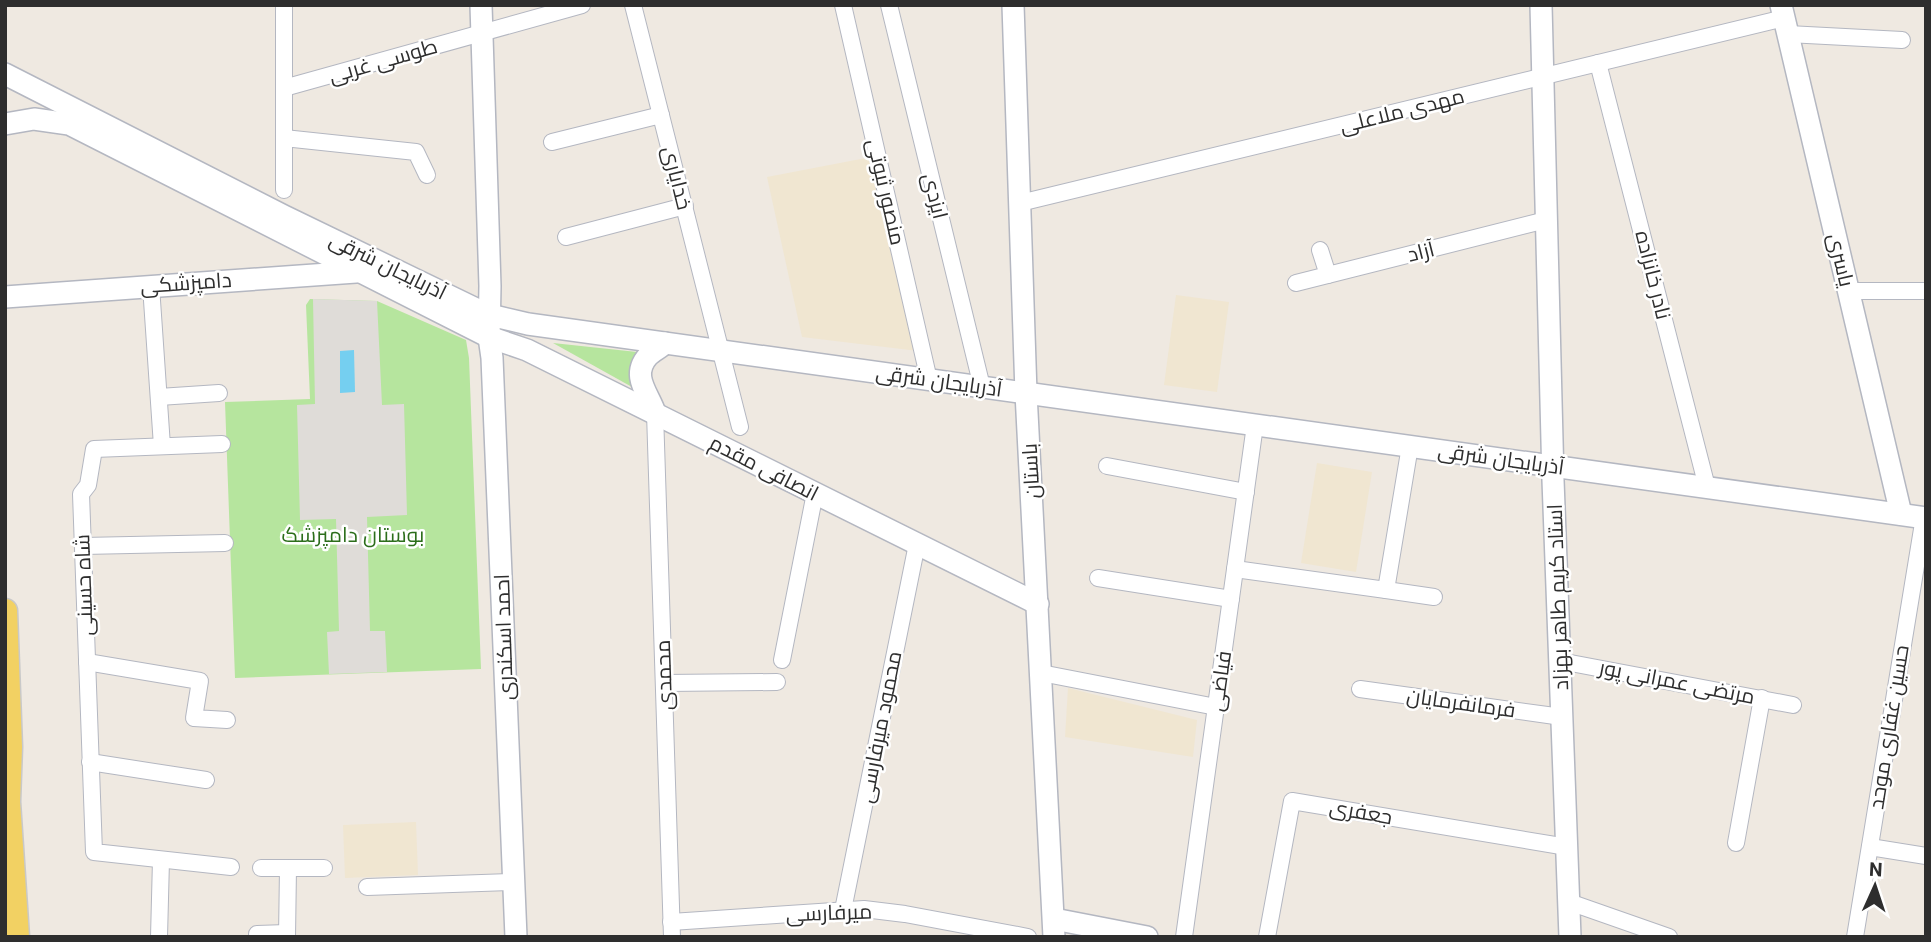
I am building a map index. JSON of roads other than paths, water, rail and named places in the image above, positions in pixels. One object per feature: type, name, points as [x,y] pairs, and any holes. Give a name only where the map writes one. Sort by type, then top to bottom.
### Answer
[{"type":"main road","name":"احمد اسکندری","points":[[481,5],[490,326],[516,937]]},
{"type":"main road","name":"باستان","points":[[1013,5],[1026,393],[1054,928]]},
{"type":"main road","name":"استاد کریم طاهر بهزاد","points":[[1541,5],[1553,466],[1570,937]]},
{"type":"main road","name":"یاسری","points":[[1784,19],[1901,514]]},
{"type":"main road","name":"آذربایجان شرقی","points":[[5,74],[284,216],[490,326]]},
{"type":"main road","name":"آذربایجان شرقی","points":[[5,124],[34,119],[69,124],[366,274],[490,326],[528,324],[1925,517]]},
{"type":"main road","name":"دامپزشکی","points":[[5,297],[341,271],[366,274]]},
{"type":"main road","name":"انصافی مقدم","points":[[490,326],[527,350],[1038,604]]},
{"type":"main road","points":[[655,413],[643,388],[640,370],[647,357],[666,343]]},
{"type":"main road","points":[[5,611],[10,747],[7,792],[17,937]]},
{"type":"main road","points":[[1054,928],[1147,937]]},
{"type":"street","points":[[284,5],[284,190]]},
{"type":"street","name":"طوسی غربی","points":[[284,88],[582,5]]},
{"type":"street","name":"خدایاری","points":[[633,5],[740,427]]},
{"type":"street","name":"منصور ثبوتی","points":[[843,5],[929,380]]},
{"type":"street","name":"ایزدی","points":[[889,5],[982,387]]},
{"type":"street","name":"مهدی ملاعلی","points":[[1020,203],[1784,19],[1902,40]]},
{"type":"street","name":"نادر خانزاده","points":[[1598,63],[1707,487]]},
{"type":"street","points":[[552,142],[661,115]]},
{"type":"street","points":[[284,138],[416,152],[427,175]]},
{"type":"street","points":[[566,237],[685,206]]},
{"type":"street","name":"آزاد","points":[[1296,283],[1546,220]]},
{"type":"street","points":[[1320,250],[1328,275]]},
{"type":"street","points":[[152,286],[162,446]]},
{"type":"street","points":[[1849,291],[1926,291]]},
{"type":"street","points":[[159,397],[219,393]]},
{"type":"street","name":"محمدی","points":[[655,413],[671,929]]},
{"type":"street","name":"فیاضی","points":[[1184,937],[1255,425]]},
{"type":"street","name":"شاه حسینی","points":[[161,860],[94,852],[80,494],[88,485],[94,449],[222,444]]},
{"type":"street","points":[[1386,590],[1410,446]]},
{"type":"street","points":[[1107,466],[1246,492]]},
{"type":"street","points":[[782,660],[815,493]]},
{"type":"street","name":"حسین غفاری موحد","points":[[1855,937],[1925,517]]},
{"type":"street","points":[[83,546],[225,543]]},
{"type":"street","name":"محمود میرفارسی","points":[[843,910],[917,544]]},
{"type":"street","points":[[1236,569],[1434,597]]},
{"type":"street","points":[[1098,578],[1231,599]]},
{"type":"street","name":"مرتضی عمرانی پور","points":[[1560,661],[1793,705]]},
{"type":"street","points":[[87,662],[200,681],[194,718],[227,720]]},
{"type":"street","points":[[1041,674],[1216,707]]},
{"type":"street","points":[[664,683],[777,682]]},
{"type":"street","name":"فرمانفرمایان","points":[[1360,689],[1562,717]]},
{"type":"street","points":[[1736,843],[1762,698]]},
{"type":"street","points":[[90,762],[206,780]]},
{"type":"street","name":"جعفری","points":[[1267,937],[1292,801],[1567,848]]},
{"type":"street","points":[[1870,847],[1926,856]]},
{"type":"street","points":[[159,937],[161,860],[231,867]]},
{"type":"street","points":[[261,868],[324,868]]},
{"type":"street","points":[[257,934],[287,935],[288,868]]},
{"type":"street","points":[[367,887],[513,882]]},
{"type":"street","points":[[1569,902],[1669,937]]},
{"type":"street","name":"میرفارسی","points":[[671,929],[864,909],[1028,937]]},
{"type":"water","points":[[354,350],[355,392],[340,393],[340,351]]},
{"type":"park label","name":"بوستان دامپزشک","points":[[353,535]]}]
